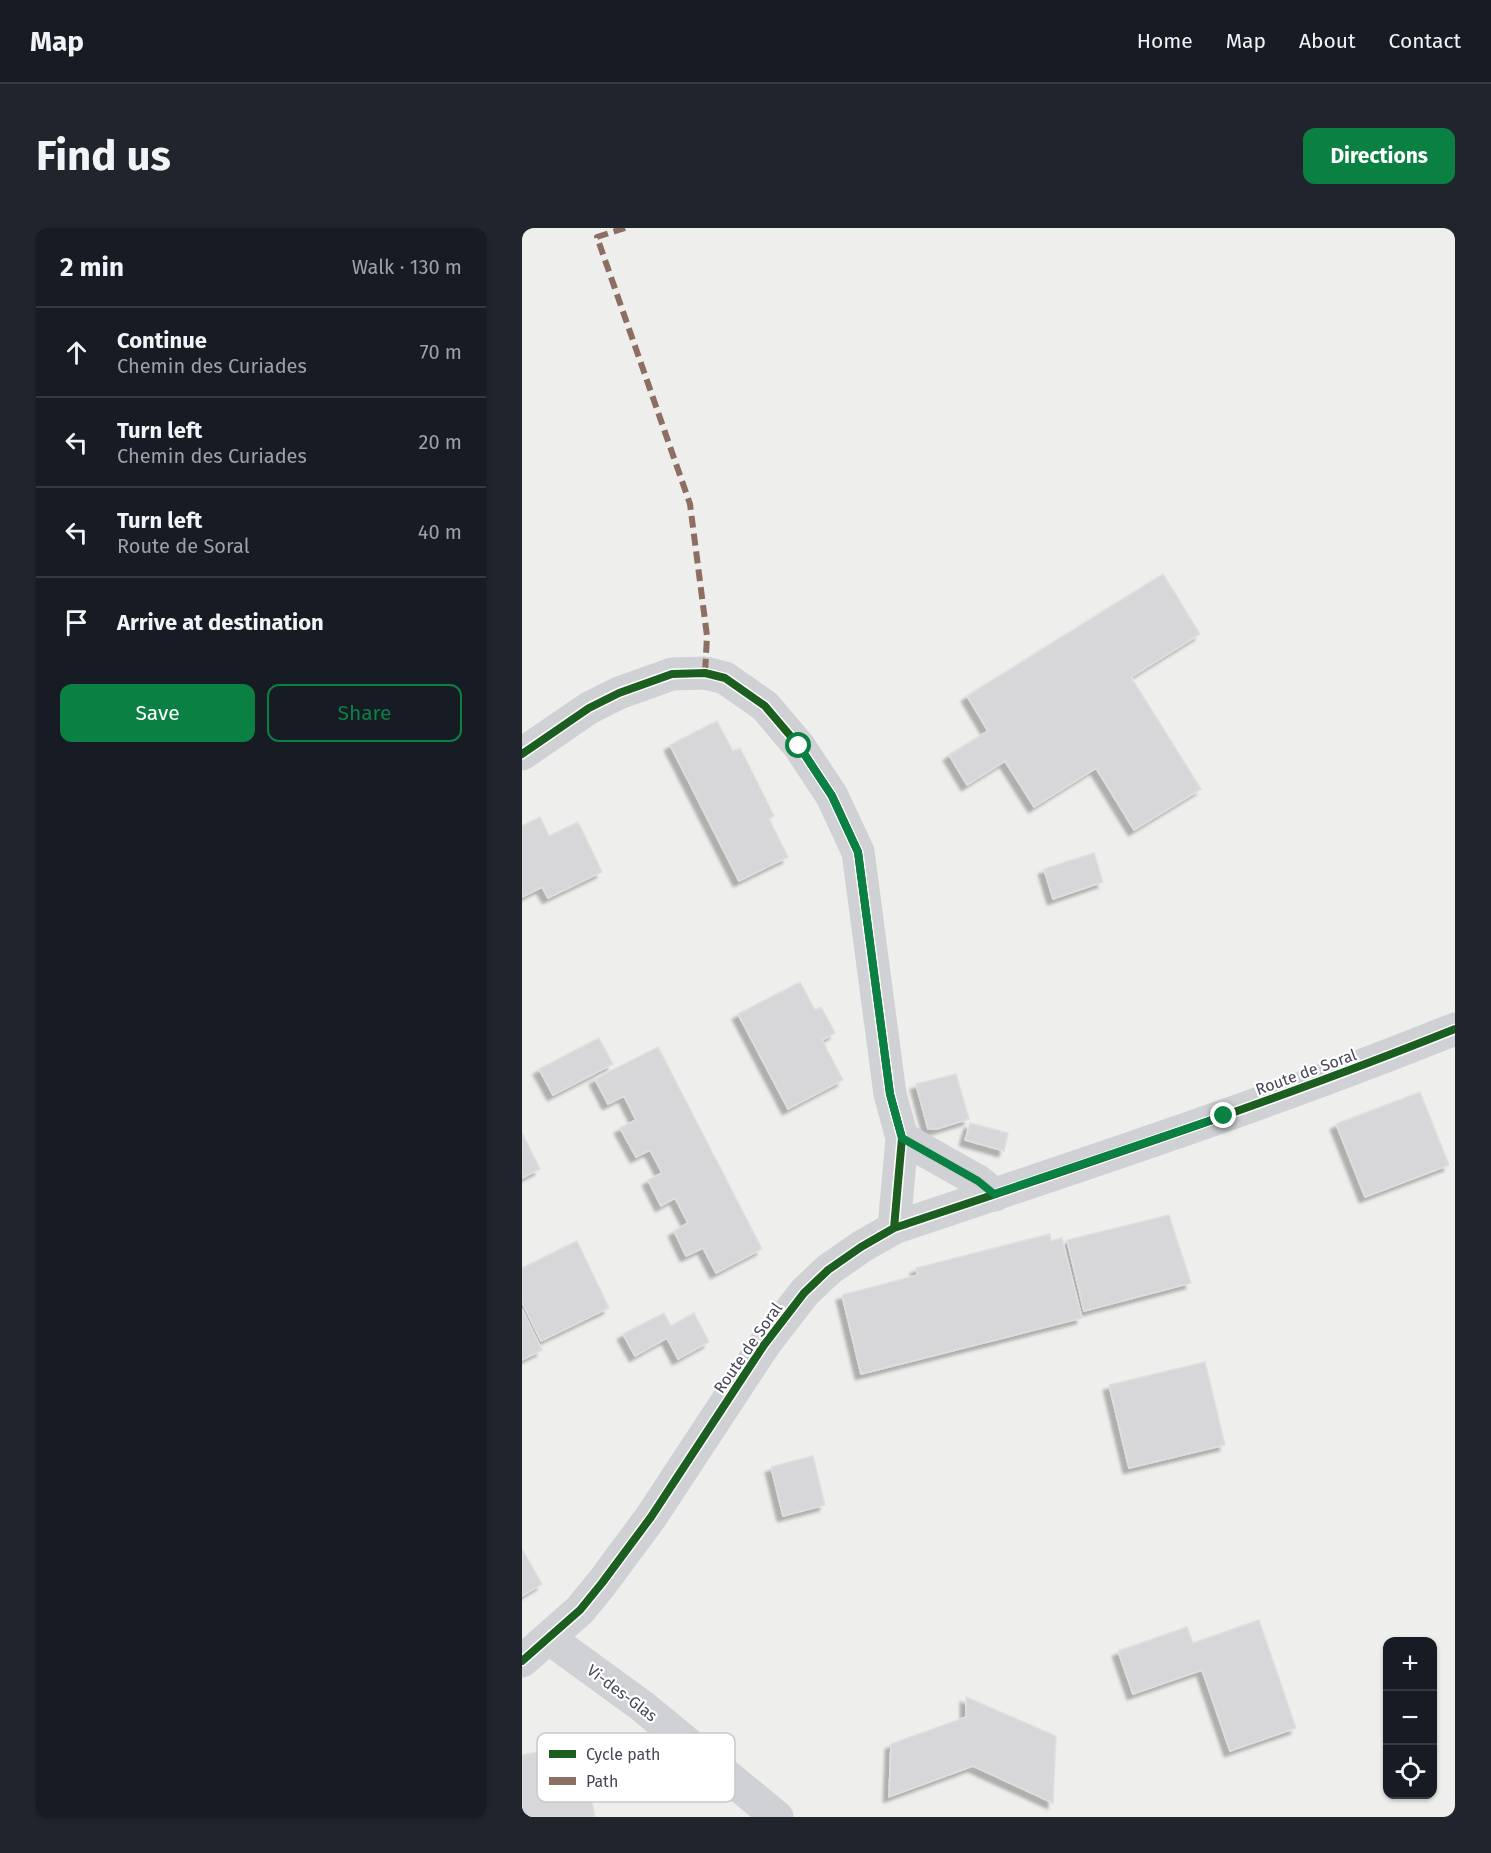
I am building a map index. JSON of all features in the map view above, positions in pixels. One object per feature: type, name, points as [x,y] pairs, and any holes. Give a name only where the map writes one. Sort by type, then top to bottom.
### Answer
[{"type":"street","points":[[522,754],[589,708],[619,693],[672,674],[705,673],[725,678],[765,706],[799,746],[832,796],[858,852],[890,1094],[902,1138],[894,1228]]},
{"type":"street","name":"Route de Soral","points":[[522,1662],[580,1610],[641,1530],[764,1345],[804,1293],[837,1264],[861,1247],[894,1228],[1151,1142],[1371,1063],[1455,1029]]},
{"type":"street","points":[[902,1138],[978,1181],[994,1194]]},
{"type":"street","name":"Vi-des-Glas","points":[[550,1639],[642,1706],[675,1733]]},
{"type":"street","name":"Vi-des-Glas","points":[[735,1782],[777,1817]]},
{"type":"building","points":[[1163,574],[1200,634],[1131,677],[1201,789],[1134,830],[1096,768],[1034,807],[1005,761],[967,785],[949,755],[988,731],[967,696]]},
{"type":"building","points":[[717,721],[733,751],[740,748],[774,816],[769,819],[788,857],[739,881],[670,745]]},
{"type":"building","points":[[540,817],[549,836],[578,822],[602,872],[548,898],[542,887],[522,897],[522,826]]},
{"type":"building","points":[[1094,853],[1103,882],[1053,899],[1044,869]]},
{"type":"building","points":[[800,982],[815,1010],[821,1007],[835,1033],[822,1040],[843,1080],[788,1109],[738,1014]]},
{"type":"building","points":[[599,1038],[613,1064],[553,1095],[539,1069]]},
{"type":"building","points":[[658,1047],[762,1249],[716,1273],[703,1248],[686,1256],[674,1231],[688,1223],[675,1198],[661,1206],[648,1180],[662,1173],[650,1150],[636,1157],[620,1128],[636,1120],[624,1096],[608,1104],[595,1079]]},
{"type":"building","points":[[956,1074],[969,1119],[937,1129],[928,1129],[916,1084]]},
{"type":"building","points":[[1420,1092],[1449,1165],[1365,1197],[1336,1124]]},
{"type":"building","points":[[970,1123],[1008,1133],[1004,1151],[965,1140]]},
{"type":"building","points":[[522,1133],[540,1169],[522,1178]]},
{"type":"building","points":[[1169,1215],[1191,1283],[1084,1311],[1067,1240]]},
{"type":"building","points":[[1050,1234],[1051,1241],[1062,1238],[1082,1318],[861,1374],[842,1295],[918,1275],[916,1268]]},
{"type":"building","points":[[577,1241],[609,1308],[541,1341],[522,1302],[522,1268]]},
{"type":"building","points":[[522,1309],[542,1350],[522,1360]]},
{"type":"building","points":[[664,1313],[671,1326],[694,1313],[709,1342],[678,1359],[667,1338],[635,1356],[623,1334]]},
{"type":"building","points":[[1205,1362],[1225,1445],[1129,1468],[1109,1385]]},
{"type":"building","points":[[813,1456],[825,1505],[783,1516],[771,1467]]},
{"type":"building","points":[[522,1549],[542,1584],[522,1596]]},
{"type":"building","points":[[1259,1620],[1296,1728],[1230,1751],[1202,1670],[1133,1694],[1118,1651],[1187,1627],[1193,1643]]},
{"type":"building","points":[[966,1697],[1056,1736],[1053,1803],[973,1766],[889,1797],[891,1744],[966,1717]]},
{"type":"building","points":[[537,1752],[537,1802],[592,1802],[595,1817],[522,1817],[522,1755]]},
{"type":"marked path","points":[[625,228],[597,237],[690,504],[707,636],[705,673]]},
{"type":"cycle path","points":[[522,754],[589,708],[619,693],[672,674],[705,673],[725,678],[765,706],[799,746],[832,796],[858,852],[890,1094],[902,1138],[894,1228]]},
{"type":"cycle path","points":[[522,1661],[580,1610],[602,1583],[651,1517],[764,1345],[804,1293],[828,1270],[861,1247],[894,1228],[1246,1108],[1455,1029]]},
{"type":"route","points":[[799,746],[832,796],[858,852],[890,1094],[902,1138],[978,1181],[994,1194],[1224,1116]]}]
